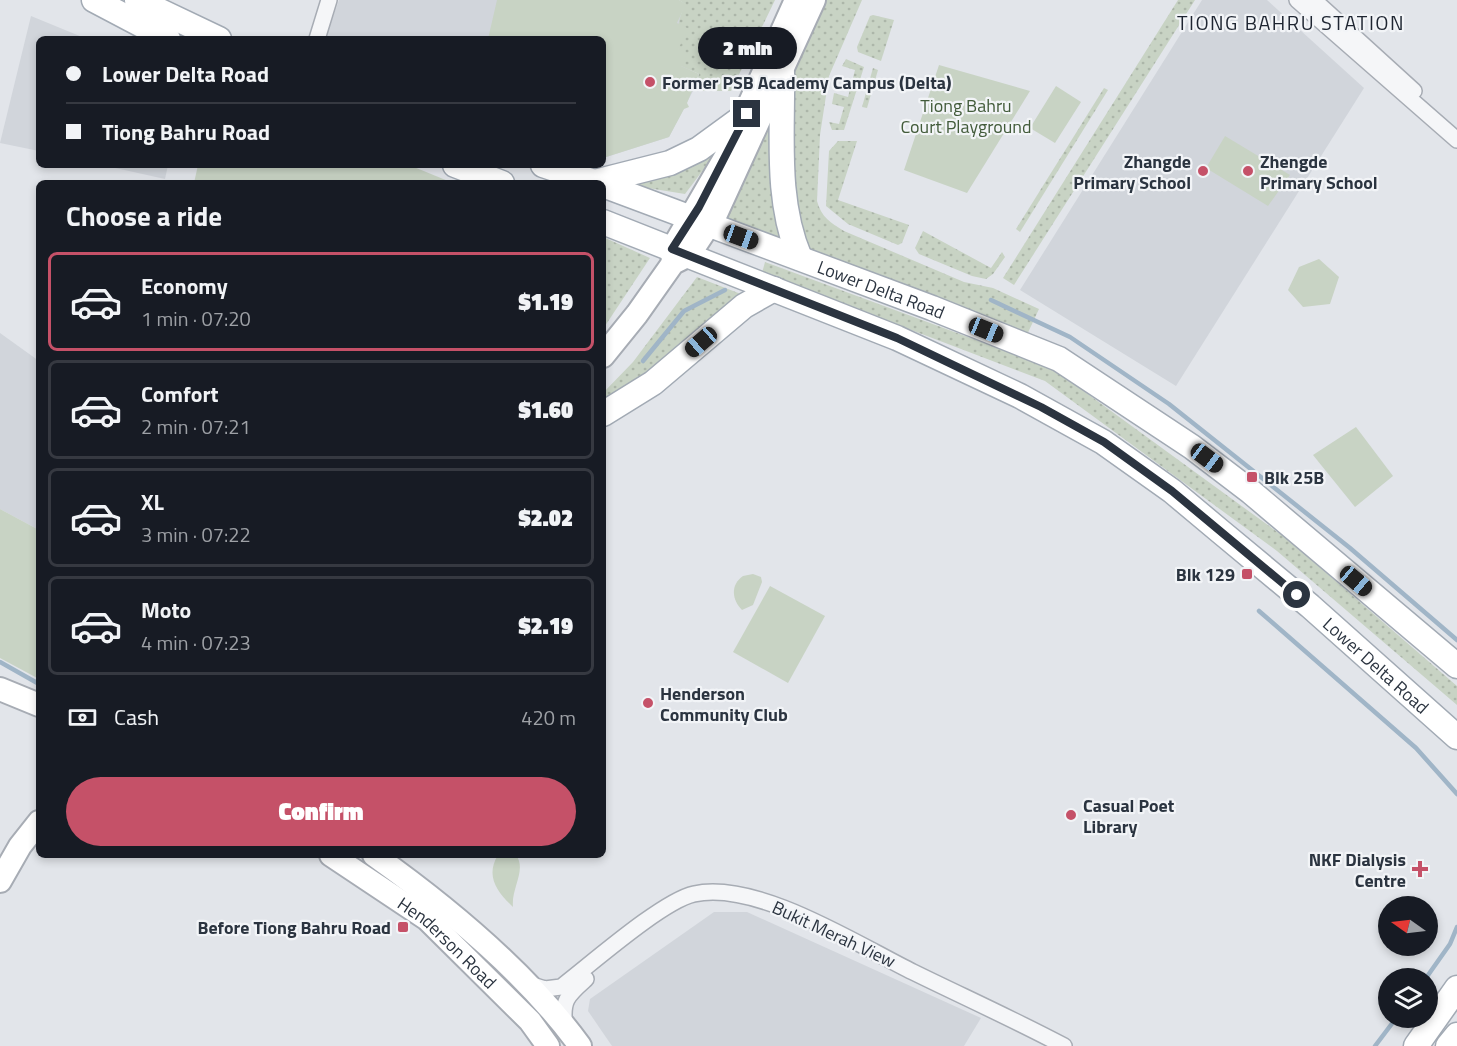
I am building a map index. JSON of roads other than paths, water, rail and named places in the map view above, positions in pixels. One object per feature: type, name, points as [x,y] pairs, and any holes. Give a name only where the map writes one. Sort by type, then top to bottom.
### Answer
[{"type":"main road","points":[[94,0],[162,36]]},
{"type":"main road","points":[[138,0],[213,36]]},
{"type":"main road","points":[[701,221],[795,0]]},
{"type":"main road","points":[[606,352],[637,314],[701,221],[782,73],[814,0]]},
{"type":"main road","points":[[782,73],[783,196],[790,236],[800,258]]},
{"type":"main road","points":[[606,180],[670,163],[699,149],[747,114]]},
{"type":"main road","points":[[463,168],[494,180]]},
{"type":"main road","points":[[552,168],[587,180]]},
{"type":"main road","name":"Lower Delta Road","points":[[606,186],[800,258],[1059,359],[1192,447],[1251,492],[1457,666]]},
{"type":"main road","name":"Lower Delta Road","points":[[606,223],[678,256],[774,289],[918,347],[1020,396],[1104,442],[1172,491],[1457,737]]},
{"type":"main road","points":[[606,412],[653,383],[744,306],[774,289]]},
{"type":"main road","points":[[0,689],[36,706]]},
{"type":"main road","points":[[0,881],[20,846],[36,826]]},
{"type":"main road","name":"Henderson Road","points":[[336,858],[427,919],[531,1021],[548,1046]]},
{"type":"main road","name":"Henderson Road","points":[[378,858],[438,904],[526,983],[580,1046]]},
{"type":"main road","points":[[1416,1046],[1457,988]]},
{"type":"main road","points":[[1448,1046],[1457,1035]]},
{"type":"street","points":[[317,36],[329,0]]},
{"type":"street","points":[[1296,0],[1457,140]]},
{"type":"street","points":[[1314,0],[1457,129]]},
{"type":"street","name":"Bukit Merah View","points":[[526,983],[545,989],[561,987],[637,928],[685,897],[703,893],[726,893],[786,908],[1052,1044]]},
{"type":"street","name":"Bukit Merah View","points":[[565,1027],[563,1016],[567,996],[618,952],[688,904],[719,900],[752,906],[782,916],[1052,1044]]},
{"type":"waterway","points":[[643,361],[684,311],[725,290]]},
{"type":"waterway","points":[[991,300],[1070,337],[1169,404],[1350,548],[1457,640]]},
{"type":"waterway","points":[[1259,611],[1416,748],[1457,794]]},
{"type":"waterway","points":[[0,662],[36,682]]},
{"type":"waterway","points":[[1433,968],[1450,944],[1457,927]]},
{"type":"waterway","points":[[1375,1046],[1389,1028]]},
{"type":"place","name":"Former PSB Academy Campus (Delta)","points":[[650,82]]},
{"type":"place","name":"Zhangde Primary School","points":[[1203,171]]},
{"type":"place","name":"Zhengde Primary School","points":[[1248,171]]},
{"type":"place","name":"Blk 25B","points":[[1252,477]]},
{"type":"place","name":"Blk 129","points":[[1247,574]]},
{"type":"place","name":"Henderson Community Club","points":[[648,703]]},
{"type":"place","name":"Casual Poet Library","points":[[1071,815]]},
{"type":"place","name":"NKF Dialysis Centre","points":[[1420,869]]},
{"type":"place","name":"Before Tiong Bahru Road","points":[[403,927]]},
{"type":"district","name":"TIONG BAHRU STATION","points":[[1291,22]]},
{"type":"park label","name":"Tiong Bahru Court Playground","points":[[966,115]]}]
